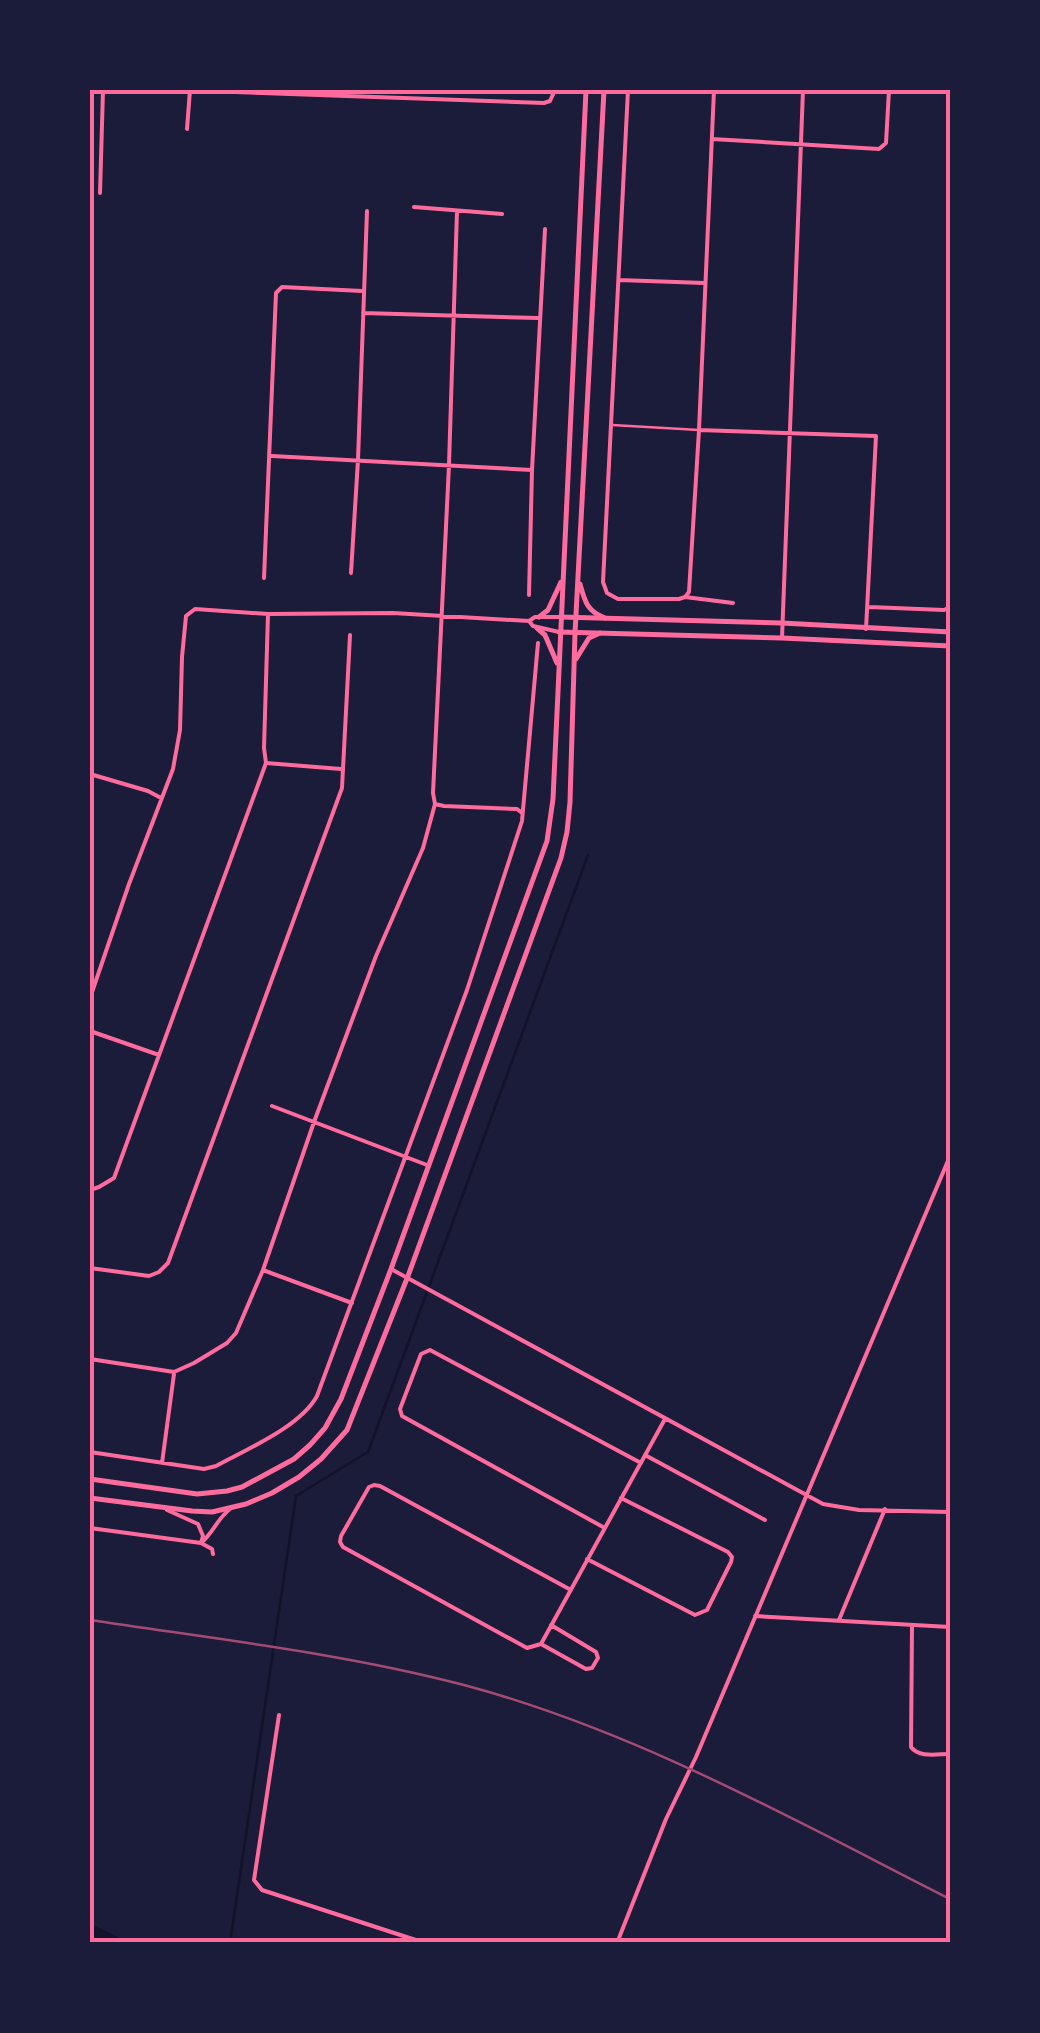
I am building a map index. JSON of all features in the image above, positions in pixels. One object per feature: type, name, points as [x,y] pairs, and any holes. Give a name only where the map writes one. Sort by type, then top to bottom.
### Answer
[{"type":"main road","points":[[90,1480],[198,1494],[242,1487],[294,1459],[332,1418],[391,1268],[546,840],[553,800],[586,90]]},
{"type":"main road","points":[[90,1498],[212,1512],[272,1493],[299,1477],[347,1430],[408,1276],[567,832],[604,90]]},
{"type":"main road","points":[[578,576],[590,612],[605,618]]},
{"type":"main road","points":[[539,617],[548,610],[562,578]]},
{"type":"main road","points":[[560,616],[950,632]]},
{"type":"main road","points":[[536,628],[545,635],[558,667]]},
{"type":"main road","points":[[559,632],[950,646]]},
{"type":"main road","points":[[575,662],[589,638],[600,633]]},
{"type":"street","points":[[100,193],[103,90]]},
{"type":"street","points":[[176,90],[371,93],[544,103],[555,90]]},
{"type":"street","points":[[188,129],[190,90]]},
{"type":"street","points":[[457,100],[458,90]]},
{"type":"street","points":[[628,90],[603,582],[606,593],[618,598],[680,600],[687,595],[733,604]]},
{"type":"street","points":[[687,595],[699,430],[714,90]]},
{"type":"street","points":[[782,638],[802,90]]},
{"type":"street","points":[[712,139],[879,150],[886,144],[890,90]]},
{"type":"street","points":[[414,207],[502,214]]},
{"type":"street","points":[[350,574],[367,211]]},
{"type":"street","points":[[90,1359],[174,1372],[236,1334],[263,1270],[376,956],[423,848],[435,804],[457,211]]},
{"type":"street","points":[[529,595],[544,228]]},
{"type":"street","points":[[619,280],[704,282]]},
{"type":"street","points":[[264,578],[276,294],[282,288],[362,291]]},
{"type":"street","points":[[363,313],[540,318]]},
{"type":"street","points":[[699,430],[876,436],[866,629]]},
{"type":"street","points":[[270,456],[532,470]]},
{"type":"street","points":[[868,607],[950,607]]},
{"type":"street","points":[[90,998],[173,769],[180,730],[186,616],[195,609],[268,614],[394,612],[529,621],[536,628],[559,632]]},
{"type":"street","points":[[90,1190],[114,1178],[266,763],[268,614]]},
{"type":"street","points":[[529,621],[535,616],[560,616]]},
{"type":"street","points":[[90,1268],[149,1276],[168,1262],[342,788],[350,634]]},
{"type":"street","points":[[90,1452],[204,1469],[264,1440],[310,1408],[406,1157],[522,821],[538,643]]},
{"type":"street","points":[[266,763],[342,769]]},
{"type":"street","points":[[90,774],[162,798]]},
{"type":"street","points":[[435,804],[518,809],[522,814]]},
{"type":"street","points":[[90,1030],[159,1055]]},
{"type":"street","points":[[272,1106],[428,1166]]},
{"type":"street","points":[[617,1943],[666,1818],[696,1757],[950,1156]]},
{"type":"street","points":[[391,1268],[823,1504],[860,1510],[950,1512]]},
{"type":"street","points":[[263,1270],[352,1303]]},
{"type":"street","points":[[605,1528],[402,1416],[400,1409],[422,1354],[430,1350],[640,1463]]},
{"type":"street","points":[[162,1463],[174,1372]]},
{"type":"street","points":[[541,1644],[665,1418]]},
{"type":"street","points":[[645,1455],[765,1520]]},
{"type":"street","points":[[551,1625],[596,1652],[598,1658],[592,1668],[586,1669],[541,1644],[527,1648],[343,1547],[341,1536],[369,1487],[380,1486],[571,1590]]},
{"type":"street","points":[[588,1560],[695,1615],[707,1610],[732,1557],[621,1498]]},
{"type":"street","points":[[158,1506],[198,1524],[204,1536],[202,1544]]},
{"type":"street","points":[[202,1544],[222,1516],[236,1506]]},
{"type":"street","points":[[838,1621],[885,1509]]},
{"type":"street","points":[[90,1528],[202,1544],[212,1549],[213,1554]]},
{"type":"street","points":[[755,1616],[950,1628]]},
{"type":"street","points":[[912,1626],[910,1747],[920,1754],[950,1754]]},
{"type":"street","points":[[278,1716],[254,1880],[262,1890],[425,1943]]},
{"type":"lane","points":[[611,426],[699,430]]},
{"type":"waterway","points":[[230,1943],[296,1496],[368,1452],[588,855]]},
{"type":"waterway","points":[[90,1932],[113,1943]]},
{"type":"railway","points":[[90,1620],[372,1664],[528,1704],[712,1779],[950,1899]]}]
